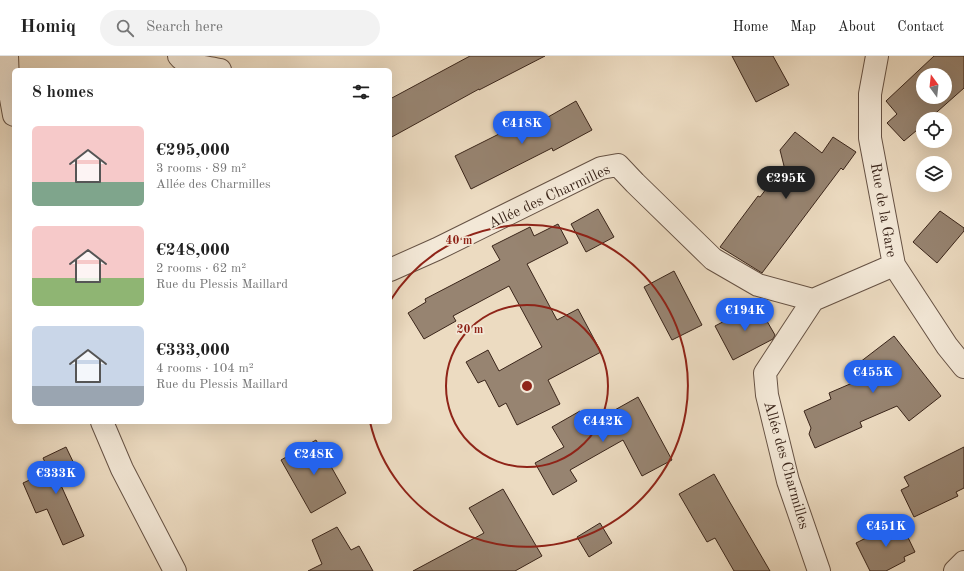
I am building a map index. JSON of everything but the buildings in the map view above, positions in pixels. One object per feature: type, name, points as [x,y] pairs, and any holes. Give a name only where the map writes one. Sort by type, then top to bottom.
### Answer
[{"type":"street","points":[[7,56],[8,82],[12,105]]},
{"type":"street","points":[[179,56],[182,60],[189,64],[210,68]]},
{"type":"street","points":[[222,68],[231,56]]},
{"type":"street","name":"Rue de la Gare","points":[[877,56],[870,94],[870,138],[894,265],[947,346],[964,368]]},
{"type":"street","name":"Allée des Charmilles","points":[[392,269],[437,249],[601,168],[618,165],[713,259],[758,285],[813,300],[765,374],[766,395],[788,481],[820,571]]},
{"type":"street","points":[[813,300],[894,265]]},
{"type":"street","points":[[103,424],[122,470],[175,571]]},
{"type":"street","points":[[955,571],[964,562]]}]
